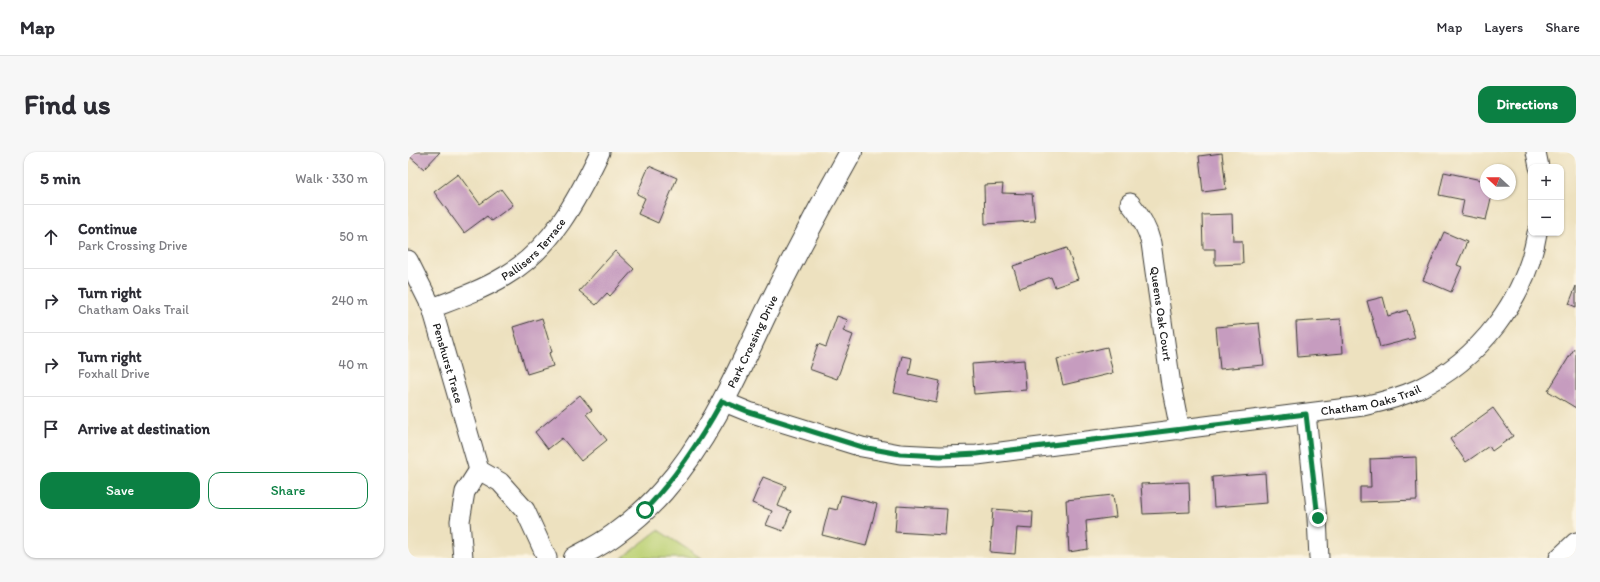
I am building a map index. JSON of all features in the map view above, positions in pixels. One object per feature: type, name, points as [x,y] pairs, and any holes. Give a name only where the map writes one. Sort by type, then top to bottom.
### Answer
[{"type":"street","name":"Pallisers Terrace","points":[[432,308],[469,294],[505,276],[530,258],[547,241],[565,219],[580,193],[600,152]]},
{"type":"street","name":"Park Crossing Drive","points":[[575,558],[613,536],[645,510],[664,490],[704,434],[820,206],[851,152]]},
{"type":"street","points":[[1536,152],[1538,164]]},
{"type":"street","name":"Queens Oak Court","points":[[1130,203],[1140,215],[1148,230],[1151,243],[1171,386],[1180,430]]},
{"type":"street","name":"Chatham Oaks Trail","points":[[722,401],[749,412],[862,447],[900,454],[940,456],[977,454],[1180,430],[1363,406],[1390,400],[1431,382],[1455,366],[1487,336],[1500,321],[1517,293],[1528,268],[1536,236]]},
{"type":"street","name":"Penshurst Trace","points":[[408,260],[432,308],[479,470]]},
{"type":"street","points":[[1306,414],[1318,518],[1319,558]]},
{"type":"street","points":[[463,558],[460,521],[465,492],[479,470],[500,482],[525,510],[548,558]]},
{"type":"street","points":[[1559,558],[1576,542]]},
{"type":"green space","points":[[658,530],[701,558],[622,558]]},
{"type":"building","points":[[408,152],[440,152],[424,169],[408,155]]},
{"type":"building","points":[[1222,153],[1226,189],[1203,192],[1199,156]]},
{"type":"building","points":[[649,166],[677,178],[658,223],[638,214],[645,198],[637,194]]},
{"type":"building","points":[[1444,172],[1480,180],[1480,200],[1491,200],[1486,220],[1461,215],[1464,200],[1439,195]]},
{"type":"building","points":[[458,174],[480,204],[501,189],[513,205],[491,221],[487,216],[464,233],[434,192]]},
{"type":"building","points":[[1003,184],[1002,193],[1032,194],[1035,221],[985,224],[984,185]]},
{"type":"building","points":[[1232,214],[1233,241],[1242,241],[1243,264],[1215,265],[1215,249],[1203,249],[1202,215]]},
{"type":"building","points":[[1444,232],[1467,242],[1457,265],[1462,267],[1451,292],[1423,280]]},
{"type":"building","points":[[1067,248],[1078,279],[1055,287],[1051,277],[1020,288],[1013,266]]},
{"type":"building","points":[[615,251],[634,269],[610,296],[607,293],[596,305],[579,291]]},
{"type":"building","points":[[1576,286],[1576,307],[1569,304]]},
{"type":"building","points":[[1383,297],[1388,316],[1407,310],[1415,338],[1380,347],[1367,301]]},
{"type":"building","points":[[837,316],[848,320],[843,331],[853,335],[837,379],[809,369],[818,344],[826,347]]},
{"type":"building","points":[[542,318],[552,352],[549,353],[553,366],[527,374],[513,327]]},
{"type":"building","points":[[1341,319],[1343,353],[1298,357],[1296,322]]},
{"type":"building","points":[[1259,323],[1264,365],[1220,369],[1216,327]]},
{"type":"building","points":[[1107,347],[1113,373],[1063,385],[1057,359]]},
{"type":"building","points":[[1574,349],[1576,350],[1576,408],[1548,391]]},
{"type":"building","points":[[902,356],[912,358],[909,374],[940,381],[936,402],[894,393]]},
{"type":"building","points":[[1024,360],[1026,390],[974,394],[972,364]]},
{"type":"building","points":[[580,395],[592,410],[586,414],[607,440],[581,461],[562,438],[548,449],[535,432]]},
{"type":"building","points":[[1493,408],[1513,436],[1492,451],[1489,446],[1466,462],[1450,439]]},
{"type":"building","points":[[1416,457],[1417,500],[1360,502],[1360,487],[1371,487],[1370,459]]},
{"type":"building","points":[[1265,473],[1267,503],[1214,507],[1212,477]]},
{"type":"building","points":[[763,477],[786,486],[778,506],[791,511],[783,531],[766,525],[772,511],[752,503]]},
{"type":"building","points":[[1189,482],[1190,512],[1143,514],[1141,484]]},
{"type":"building","points":[[841,495],[877,504],[866,546],[822,535],[829,508],[837,510]]},
{"type":"building","points":[[1113,495],[1116,517],[1086,521],[1088,549],[1069,552],[1066,500]]},
{"type":"building","points":[[897,506],[947,509],[945,535],[895,532]]},
{"type":"building","points":[[993,509],[1033,512],[1032,529],[1017,528],[1015,554],[990,552]]},
{"type":"route","points":[[645,510],[664,490],[687,460],[704,434],[722,401],[749,412],[862,447],[900,454],[940,456],[977,454],[1306,414],[1310,462],[1318,518]]}]
